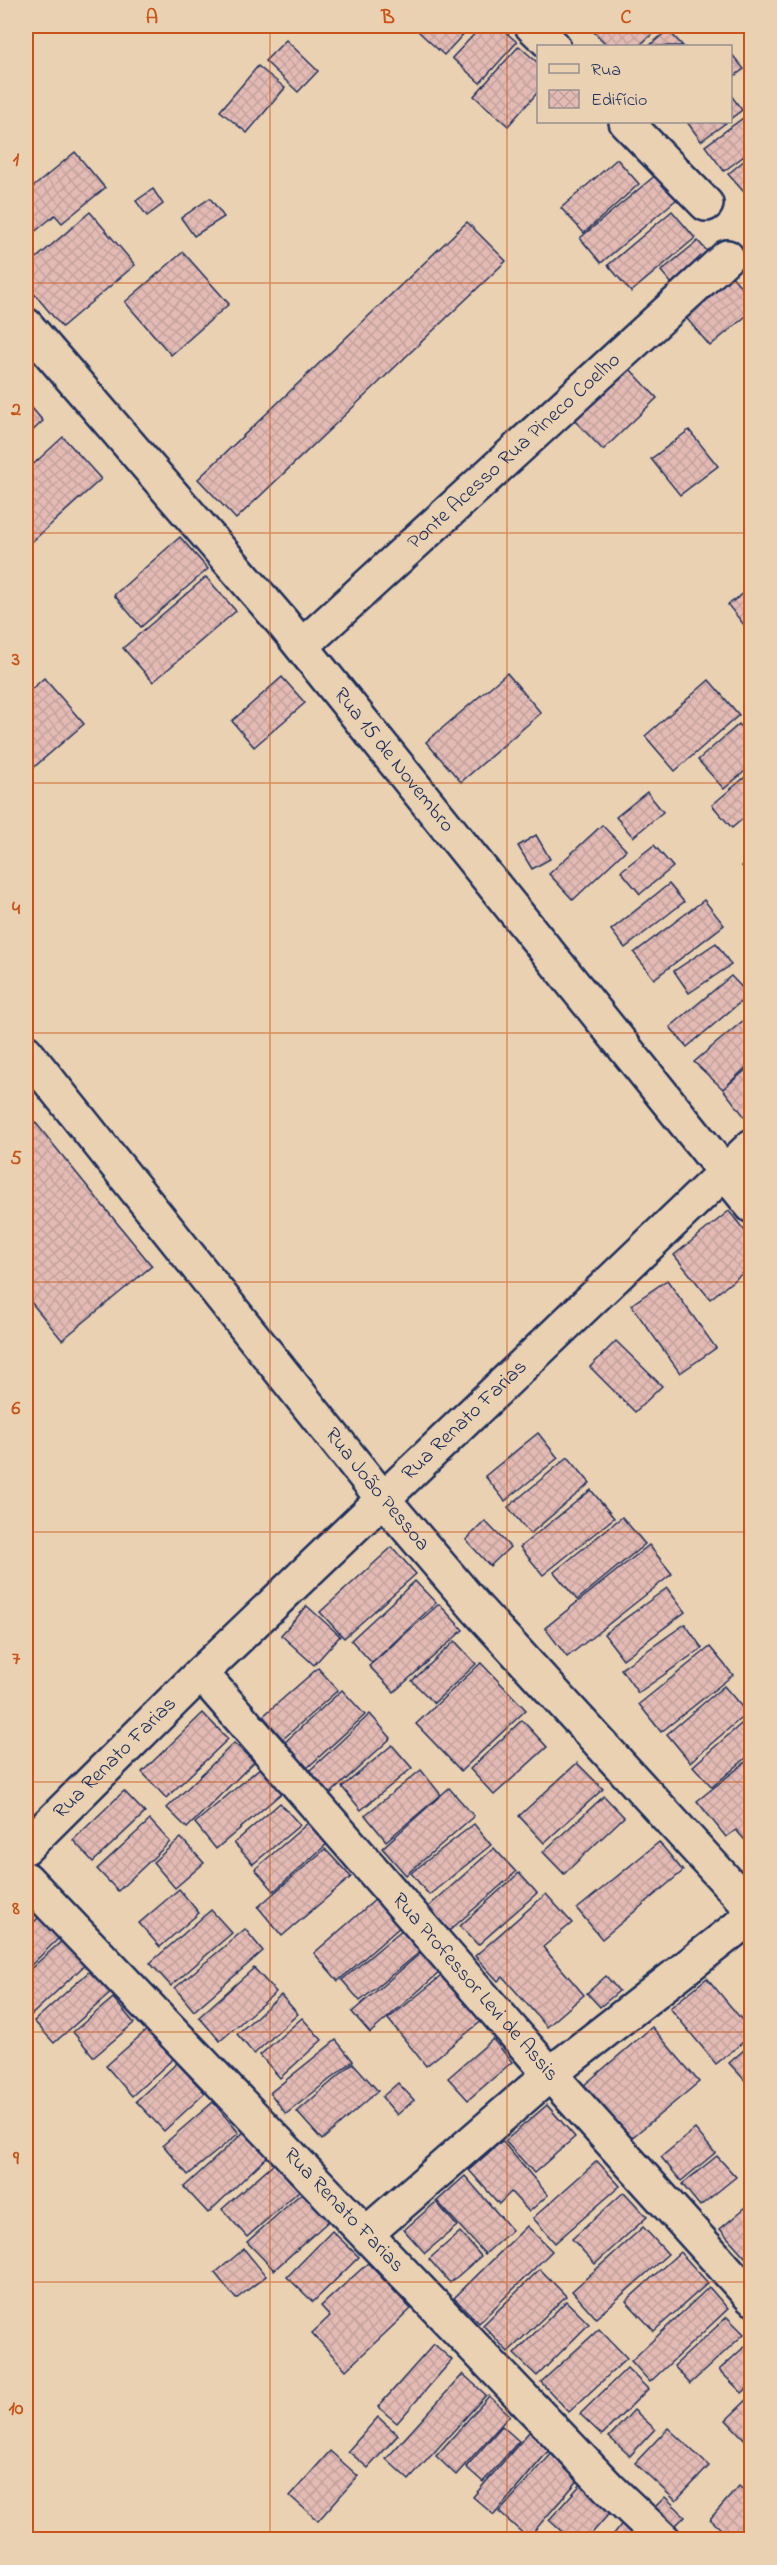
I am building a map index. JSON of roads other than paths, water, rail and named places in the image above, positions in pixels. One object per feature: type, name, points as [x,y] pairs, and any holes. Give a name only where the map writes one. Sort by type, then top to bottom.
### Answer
[{"type":"street","points":[[532,26],[552,45]]},
{"type":"street","points":[[627,123],[706,204]]},
{"type":"street","name":"Ponte Acesso Rua Pineco Coelho","points":[[302,646],[742,254]]},
{"type":"street","name":"Rua 15 de Novembro","points":[[26,325],[302,646],[752,1206]]},
{"type":"street","name":"Rua João Pessoa","points":[[26,1052],[383,1499],[477,1608],[752,1909]]},
{"type":"street","name":"Rua Renato Farias","points":[[26,1847],[201,1673],[752,1146]]},
{"type":"street","name":"Rua Professor Levi de Assis","points":[[201,1673],[550,2074],[752,2298]]},
{"type":"street","name":"Rua Renato Farias","points":[[26,1879],[609,2488],[664,2540]]},
{"type":"street","points":[[366,2234],[550,2074],[752,1916]]}]
